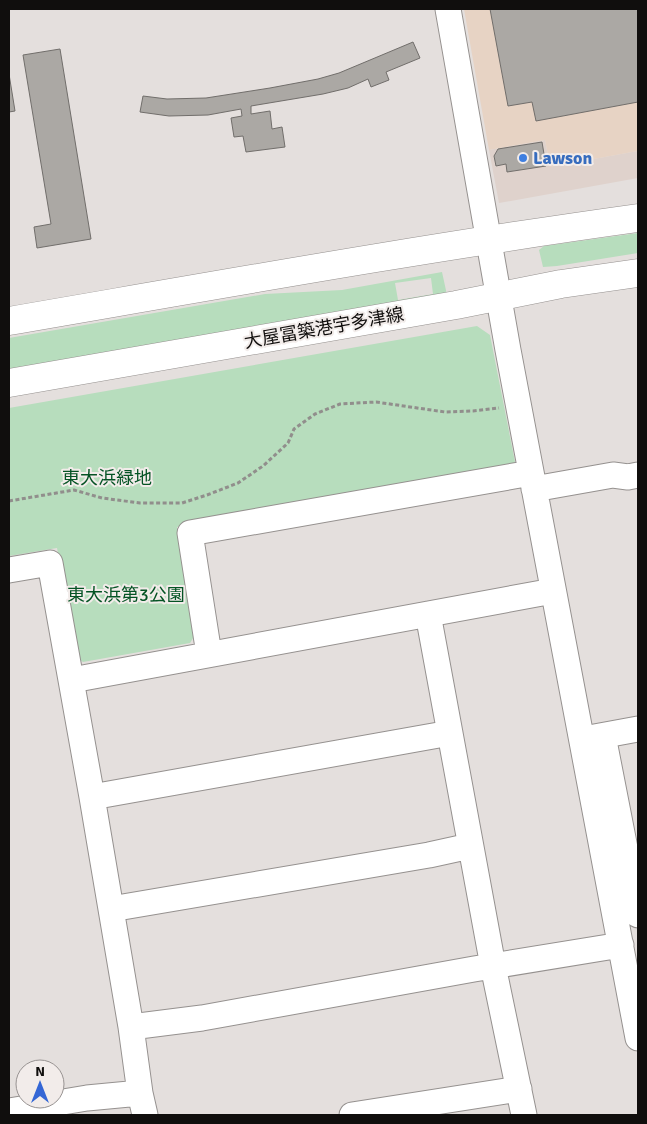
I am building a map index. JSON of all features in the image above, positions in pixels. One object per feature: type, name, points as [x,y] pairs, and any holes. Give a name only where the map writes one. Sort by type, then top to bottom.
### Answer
[{"type":"main road","points":[[9,321],[489,239],[638,218]]},
{"type":"main road","name":"大屋冨築港宇多津線","points":[[9,383],[456,306],[561,284],[638,273]]},
{"type":"street","points":[[448,9],[553,591],[593,737],[620,945],[638,1038]]},
{"type":"street","points":[[209,654],[190,533],[533,481],[638,475]]},
{"type":"street","points":[[9,570],[50,563],[92,797],[131,1027],[142,1104],[87,1098],[9,1112]]},
{"type":"street","points":[[72,680],[553,591]]},
{"type":"street","points":[[428,614],[470,846],[524,1115]]},
{"type":"street","points":[[593,737],[638,729]]},
{"type":"street","points":[[92,797],[450,733]]},
{"type":"street","points":[[593,737],[605,746],[633,859],[638,915]]},
{"type":"street","points":[[111,909],[429,855],[470,846]]},
{"type":"street","points":[[131,1027],[202,1018],[620,945]]},
{"type":"street","points":[[352,1115],[519,1089]]},
{"type":"path","points":[[9,501],[74,490],[102,498],[140,503],[182,503],[238,483],[263,466],[288,443],[294,429],[315,414],[340,404],[376,402],[445,412],[473,412],[506,407]]},
{"type":"shaded area","points":[[464,9],[638,9],[638,151],[550,167],[545,140],[489,150]]},
{"type":"shaded area","points":[[545,140],[550,167],[638,151],[638,178],[499,203],[489,150]]},
{"type":"green space","points":[[638,233],[638,253],[543,267],[539,250],[544,246]]},
{"type":"green space","points":[[442,272],[447,295],[9,371],[9,338],[265,294],[342,290]],"holes":[[[431,278],[433,294],[398,300],[395,283]]]},
{"type":"green space","name":"東大浜緑地","points":[[477,326],[490,335],[515,462],[510,468],[177,527],[195,635],[190,643],[83,662],[77,658],[57,548],[9,556],[9,408]]},
{"type":"building","points":[[490,9],[638,9],[638,102],[536,121],[532,102],[508,106]]},
{"type":"building","points":[[413,42],[420,58],[386,72],[389,80],[371,87],[368,79],[348,88],[323,94],[251,106],[251,114],[270,111],[272,129],[282,127],[285,147],[246,152],[243,136],[234,137],[231,118],[242,116],[241,109],[208,115],[169,116],[140,112],[143,96],[167,99],[206,98],[318,79],[339,73]]},
{"type":"building","points":[[60,49],[91,239],[37,248],[34,227],[51,224],[23,55]]},
{"type":"building","points":[[9,74],[15,111],[9,112]]},
{"type":"building","points":[[542,142],[546,166],[507,172],[506,164],[496,166],[494,156],[498,149]]},
{"type":"place","name":"Lawson","points":[[523,158]]},
{"type":"park label","name":"東大浜第3公園","points":[[126,595]]}]
